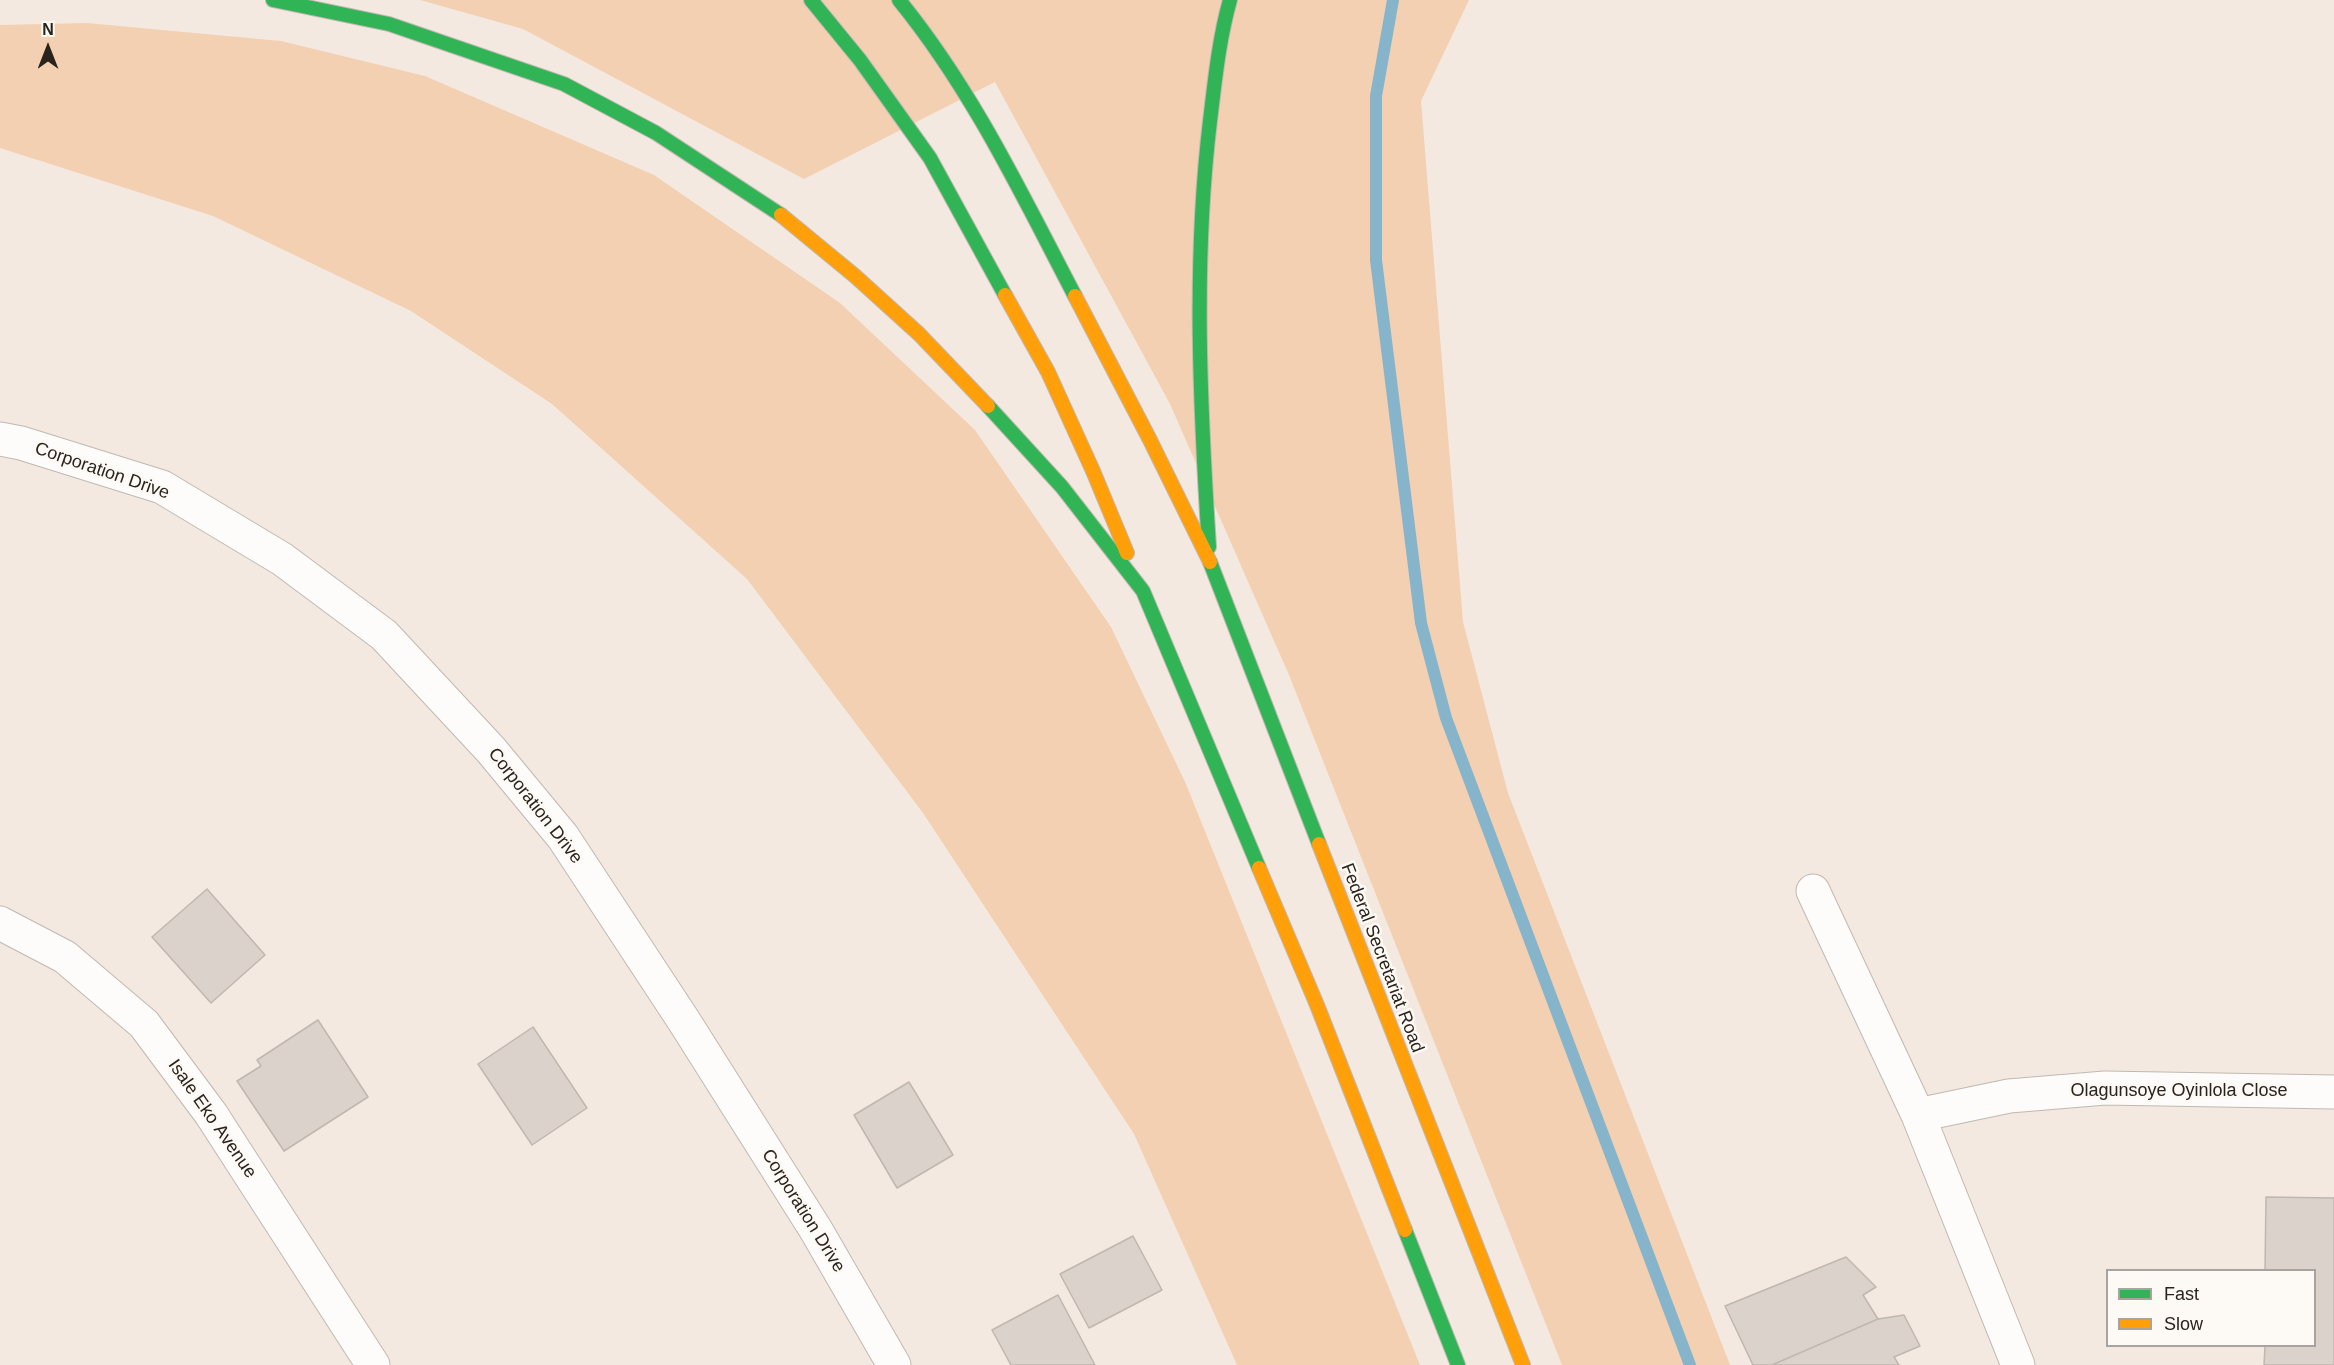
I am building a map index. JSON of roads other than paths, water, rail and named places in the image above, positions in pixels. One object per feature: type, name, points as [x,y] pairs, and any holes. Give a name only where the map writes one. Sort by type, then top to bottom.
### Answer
[{"type":"main road","points":[[273,0],[389,24],[456,45],[564,84],[656,133],[790,221],[919,334],[1062,487],[1143,591]]},
{"type":"main road","points":[[811,0],[860,60],[930,158],[1048,372],[1093,471],[1317,1005],[1458,1365]]},
{"type":"main road","points":[[899,0],[926,33],[982,118],[1150,440],[1210,562]]},
{"type":"main road","points":[[1210,562],[1198,337],[1199,242],[1207,136],[1223,24],[1230,0]]},
{"type":"main road","name":"Federal Secretariat Road","points":[[1210,562],[1523,1365]]},
{"type":"street","name":"Corporation Drive","points":[[0,440],[21,444],[162,487],[282,559],[384,635],[491,750],[563,837],[684,1021],[816,1230],[894,1365]]},
{"type":"street","points":[[1813,891],[1918,1115],[2018,1365]]},
{"type":"street","name":"Isale Eko Avenue","points":[[0,923],[65,957],[144,1024],[212,1114],[373,1365]]},
{"type":"street","name":"Olagunsoye Oyinlola Close","points":[[1918,1115],[2008,1096],[2105,1088],[2334,1092]]},
{"type":"waterway","points":[[1393,0],[1376,96],[1376,260],[1421,623],[1446,718],[1690,1365]]}]
